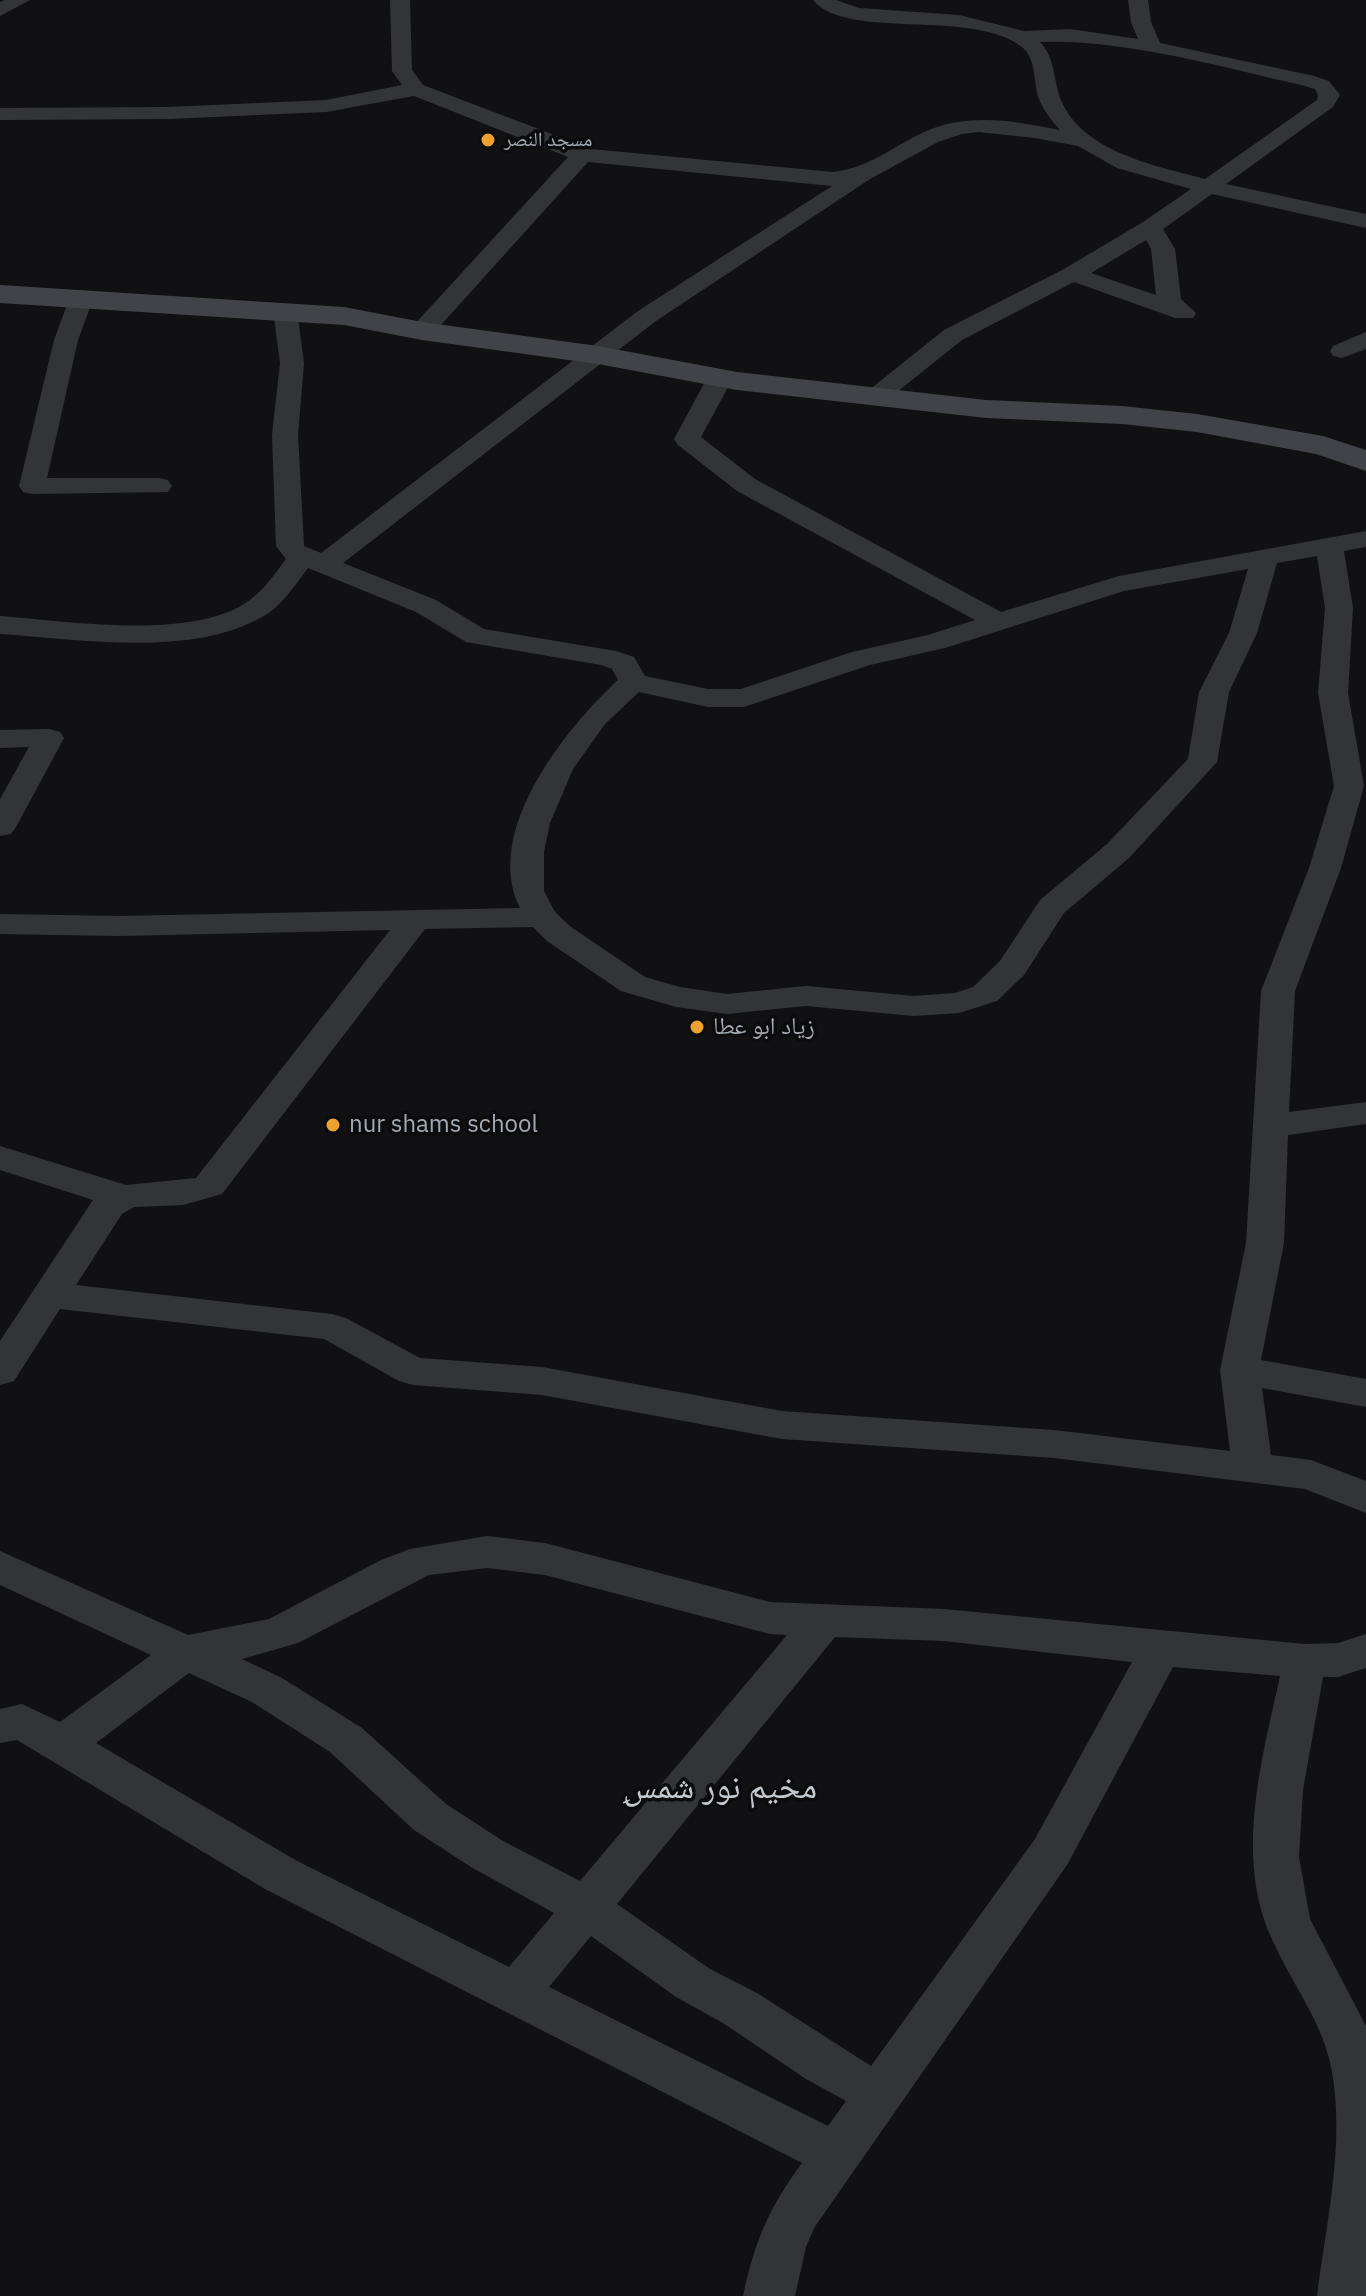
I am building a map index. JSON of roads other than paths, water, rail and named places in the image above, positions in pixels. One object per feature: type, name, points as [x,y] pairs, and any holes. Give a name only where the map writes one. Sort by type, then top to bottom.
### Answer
[{"type":"street","points":[[0,10],[20,0]]},
{"type":"street","points":[[400,0],[402,71],[416,89],[583,154],[818,178],[862,176]]},
{"type":"street","points":[[823,0],[854,13],[950,20],[1021,38],[1066,34],[1152,48],[1307,80],[1322,85],[1329,95],[1326,103],[1151,227],[1072,274],[953,335],[878,395]]},
{"type":"street","points":[[1138,0],[1141,22],[1152,48]]},
{"type":"street","points":[[1021,38],[1035,48],[1044,61],[1045,82],[1054,109],[1101,153],[1121,162],[1207,187],[1366,221]]},
{"type":"street","points":[[0,114],[168,113],[326,106],[416,89]]},
{"type":"street","points":[[0,625],[161,632],[220,626],[237,620],[263,605],[313,561],[598,355],[647,316],[862,176],[954,129],[989,126],[1087,141]]},
{"type":"street","points":[[422,331],[583,154]]},
{"type":"street","points":[[1072,274],[1184,313],[1169,302],[1163,249],[1151,227]]},
{"type":"street","points":[[0,294],[80,302],[285,310],[344,316],[422,331],[598,355],[720,378],[986,409],[1097,413],[1197,423],[1323,446],[1366,461]]},
{"type":"street","points":[[80,302],[66,340],[32,486],[159,486]]},
{"type":"street","points":[[285,310],[292,363],[285,435],[290,546],[313,561],[426,606],[476,636],[606,657],[624,663],[633,682]]},
{"type":"street","points":[[1342,351],[1366,339]]},
{"type":"street","points":[[720,378],[687,439],[746,485],[999,622]]},
{"type":"street","points":[[633,682],[708,698],[744,698],[862,658],[935,642],[1119,584],[1366,539]]},
{"type":"street","points":[[1252,1468],[1240,1370],[1265,1243],[1278,991],[1325,868],[1349,786],[1333,693],[1339,608],[1329,546]]},
{"type":"street","points":[[633,682],[594,718],[544,795],[534,823],[526,876],[533,906],[541,917],[559,934],[633,984],[676,997],[727,1004],[806,996],[914,1006],[959,1003],[985,994],[1012,968],[1052,907],[1118,851],[1202,762],[1214,692],[1243,633],[1265,557]]},
{"type":"street","points":[[0,739],[49,738],[0,827]]},
{"type":"street","points":[[0,924],[119,926],[541,917]]},
{"type":"street","points":[[0,1371],[109,1205],[123,1197],[142,1193],[189,1195],[209,1186],[416,919]]},
{"type":"street","points":[[1271,1126],[1366,1113]]},
{"type":"street","points":[[0,1158],[123,1197]]},
{"type":"street","points":[[49,1295],[332,1327],[413,1371],[542,1381],[782,1425],[1054,1444],[1311,1475],[1366,1498]]},
{"type":"street","points":[[1240,1370],[1366,1393]]},
{"type":"street","points":[[64,1743],[186,1652],[247,1642],[283,1631],[388,1575],[425,1560],[487,1552],[545,1559],[770,1618],[944,1625],[1305,1661],[1338,1660],[1366,1651]]},
{"type":"street","points":[[0,1567],[267,1690],[303,1711],[346,1740],[430,1817],[487,1854],[586,1907],[693,1983],[740,2008],[823,2064],[879,2095]]},
{"type":"street","points":[[516,1993],[824,1620]]},
{"type":"street","points":[[769,2296],[780,2246],[796,2212],[1051,1852],[1161,1649]]},
{"type":"street","points":[[1305,1661],[1281,1784],[1279,1890],[1287,1920],[1346,2033],[1356,2069],[1361,2107],[1360,2136],[1343,2296]]},
{"type":"street","points":[[0,1726],[22,1721],[64,1743],[281,1875],[836,2155]]},
{"type":"place","name":"مسجد النصر","points":[[488,140]]},
{"type":"place","name":"زياد ابو عطا","points":[[697,1027]]},
{"type":"place","name":"nur shams school","points":[[333,1125]]},
{"type":"district","name":"ِمخيم نور شمس","points":[[720,1788]]}]
